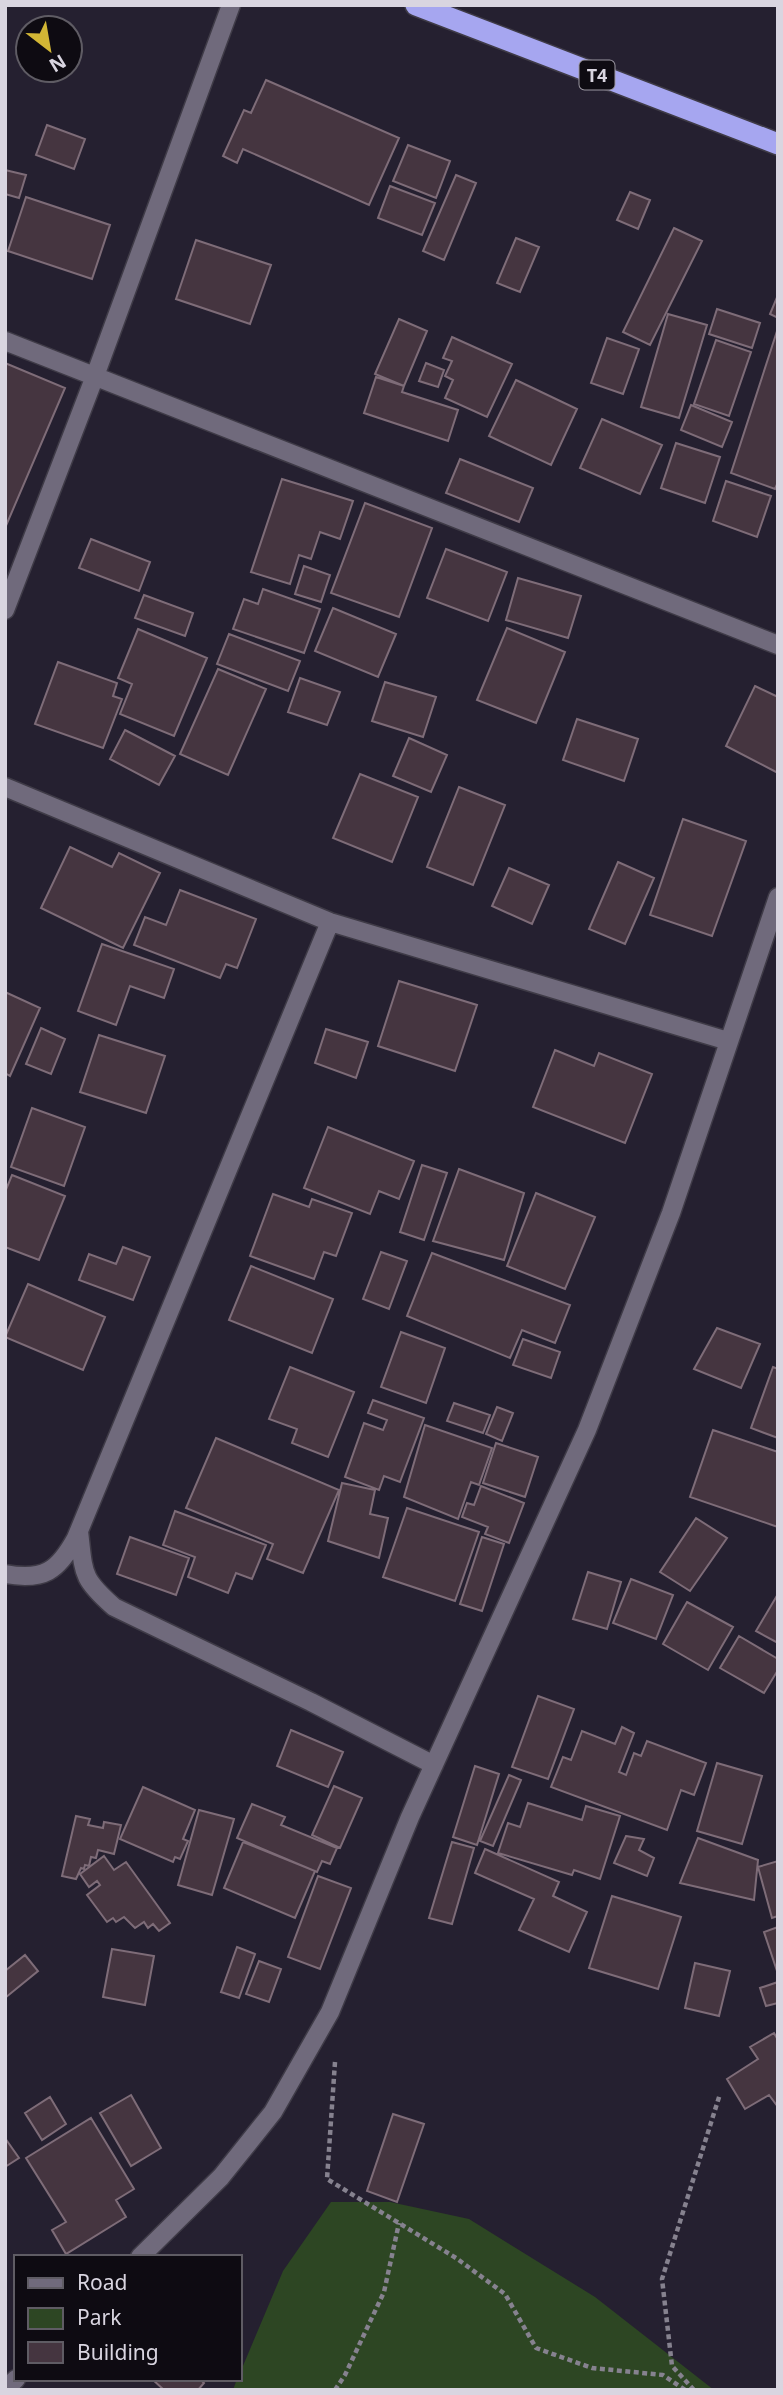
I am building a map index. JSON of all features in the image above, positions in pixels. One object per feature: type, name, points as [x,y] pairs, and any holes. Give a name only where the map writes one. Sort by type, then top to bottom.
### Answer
[{"type":"highway","name":"T4","points":[[416,5],[778,145]]},
{"type":"street","points":[[5,610],[95,376],[231,5]]},
{"type":"street","points":[[5,341],[778,645]]},
{"type":"street","points":[[5,787],[330,922],[728,1041]]},
{"type":"street","points":[[142,2255],[221,2177],[273,2112],[330,2012],[410,1816],[587,1430],[671,1213],[778,897]]},
{"type":"street","points":[[5,1574],[30,1577],[54,1569],[68,1553],[79,1531],[330,922]]},
{"type":"street","points":[[79,1531],[83,1571],[91,1587],[114,1607],[312,1702],[434,1765]]},
{"type":"path","points":[[330,2012],[335,2052],[327,2179],[456,2258],[505,2294],[536,2348],[592,2368],[663,2375],[685,2390]]},
{"type":"path","points":[[694,2390],[672,2366],[662,2278],[720,2094]]},
{"type":"path","points":[[335,2390],[345,2375],[384,2292],[399,2223]]},
{"type":"green space","points":[[331,2202],[390,2202],[469,2219],[595,2297],[714,2390],[233,2390],[236,2381],[242,2381],[242,2368],[283,2271]]},
{"type":"building","points":[[266,80],[399,138],[369,205],[243,149],[237,163],[223,156],[244,110],[251,113]]},
{"type":"building","points":[[47,125],[85,139],[74,169],[36,155]]},
{"type":"building","points":[[408,145],[450,161],[436,198],[393,181]]},
{"type":"building","points":[[5,170],[26,175],[19,198],[5,194]]},
{"type":"building","points":[[456,175],[476,183],[444,260],[423,251]]},
{"type":"building","points":[[390,186],[435,203],[422,235],[378,218]]},
{"type":"building","points":[[630,192],[650,200],[638,229],[617,220]]},
{"type":"building","points":[[26,197],[110,225],[92,279],[8,251]]},
{"type":"building","points":[[674,228],[702,241],[650,345],[623,332]]},
{"type":"building","points":[[516,238],[539,247],[520,292],[497,283]]},
{"type":"building","points":[[196,240],[271,265],[250,324],[176,299]]},
{"type":"building","points":[[778,295],[778,318],[770,314]]},
{"type":"building","points":[[717,309],[760,323],[752,348],[709,334]]},
{"type":"building","points":[[668,314],[707,325],[679,418],[641,407]]},
{"type":"building","points":[[399,319],[427,331],[404,386],[375,374]]},
{"type":"building","points":[[778,328],[778,482],[775,489],[731,473]]},
{"type":"building","points":[[452,337],[512,364],[487,417],[445,398],[453,380],[445,376],[452,361],[443,358]]},
{"type":"building","points":[[607,338],[639,349],[623,394],[591,383]]},
{"type":"building","points":[[716,340],[751,352],[729,416],[694,404]]},
{"type":"building","points":[[5,363],[65,388],[5,528]]},
{"type":"building","points":[[426,363],[444,370],[438,387],[419,381]]},
{"type":"building","points":[[376,377],[404,386],[402,392],[458,410],[448,441],[364,413]]},
{"type":"building","points":[[516,380],[577,409],[551,465],[489,436]]},
{"type":"building","points":[[691,405],[732,422],[722,447],[681,430]]},
{"type":"building","points":[[602,419],[662,445],[640,494],[580,468]]},
{"type":"building","points":[[676,443],[720,457],[705,503],[661,488]]},
{"type":"building","points":[[460,459],[533,488],[519,522],[446,493]]},
{"type":"building","points":[[282,479],[353,501],[340,539],[320,532],[311,559],[299,555],[290,584],[251,572]]},
{"type":"building","points":[[726,481],[771,496],[757,537],[713,521]]},
{"type":"building","points":[[365,503],[432,528],[399,617],[331,593]]},
{"type":"building","points":[[91,539],[150,562],[139,591],[79,568]]},
{"type":"building","points":[[446,549],[507,572],[488,621],[427,598]]},
{"type":"building","points":[[304,566],[330,575],[321,602],[295,594]]},
{"type":"building","points":[[518,578],[581,596],[568,638],[506,620]]},
{"type":"building","points":[[263,589],[320,609],[304,653],[233,629],[244,599],[258,604]]},
{"type":"building","points":[[144,595],[193,613],[185,636],[135,618]]},
{"type":"building","points":[[333,608],[396,634],[378,677],[315,651]]},
{"type":"building","points":[[507,628],[565,652],[536,723],[477,700]]},
{"type":"building","points":[[138,629],[207,658],[174,736],[120,714],[132,684],[118,678]]},
{"type":"building","points":[[229,634],[300,661],[288,691],[217,664]]},
{"type":"building","points":[[58,662],[117,683],[113,696],[122,699],[103,748],[35,724]]},
{"type":"building","points":[[218,669],[266,689],[228,775],[180,754]]},
{"type":"building","points":[[300,678],[340,692],[327,725],[288,712]]},
{"type":"building","points":[[385,682],[436,697],[423,737],[372,721]]},
{"type":"building","points":[[755,686],[778,697],[778,773],[726,746]]},
{"type":"building","points":[[577,719],[638,739],[624,781],[563,760]]},
{"type":"building","points":[[125,730],[175,756],[159,785],[110,759]]},
{"type":"building","points":[[409,738],[447,755],[431,792],[393,776]]},
{"type":"building","points":[[360,774],[418,797],[392,862],[333,838]]},
{"type":"building","points":[[459,787],[505,805],[473,885],[427,867]]},
{"type":"building","points":[[683,819],[746,841],[712,936],[650,915]]},
{"type":"building","points":[[70,847],[112,867],[119,853],[160,873],[123,948],[41,908]]},
{"type":"building","points":[[618,862],[654,878],[625,944],[589,929]]},
{"type":"building","points":[[509,868],[549,885],[532,924],[492,906]]},
{"type":"building","points":[[180,890],[256,919],[237,968],[226,964],[220,978],[134,945],[145,917],[166,925]]},
{"type":"building","points":[[102,944],[174,969],[164,998],[130,986],[116,1025],[78,1011]]},
{"type":"building","points":[[399,981],[477,1005],[455,1071],[378,1046]]},
{"type":"building","points":[[5,992],[40,1008],[10,1076],[5,1073]]},
{"type":"building","points":[[41,1028],[65,1039],[51,1074],[26,1064]]},
{"type":"building","points":[[326,1029],[368,1042],[356,1078],[315,1063]]},
{"type":"building","points":[[99,1035],[165,1056],[146,1113],[80,1092]]},
{"type":"building","points":[[555,1050],[594,1066],[599,1053],[652,1074],[625,1143],[533,1107]]},
{"type":"building","points":[[32,1108],[85,1127],[64,1186],[11,1167]]},
{"type":"building","points":[[328,1127],[414,1161],[399,1199],[379,1191],[370,1214],[304,1188]]},
{"type":"building","points":[[422,1165],[447,1173],[424,1240],[400,1232]]},
{"type":"building","points":[[459,1169],[524,1193],[504,1260],[433,1241]]},
{"type":"building","points":[[12,1175],[65,1196],[39,1260],[5,1247],[5,1192]]},
{"type":"building","points":[[536,1193],[595,1217],[565,1289],[507,1266]]},
{"type":"building","points":[[273,1194],[309,1207],[312,1199],[352,1213],[336,1256],[324,1252],[314,1279],[250,1256]]},
{"type":"building","points":[[123,1247],[150,1257],[133,1300],[79,1280],[89,1254],[116,1264]]},
{"type":"building","points":[[381,1252],[407,1261],[389,1309],[363,1299]]},
{"type":"building","points":[[432,1253],[570,1305],[555,1343],[522,1330],[510,1358],[407,1316]]},
{"type":"building","points":[[251,1266],[333,1299],[312,1353],[229,1320]]},
{"type":"building","points":[[28,1284],[105,1317],[83,1370],[5,1337]]},
{"type":"building","points":[[717,1328],[760,1344],[741,1388],[694,1369]]},
{"type":"building","points":[[401,1332],[445,1348],[426,1403],[381,1387]]},
{"type":"building","points":[[523,1339],[560,1352],[551,1378],[513,1365]]},
{"type":"building","points":[[290,1367],[354,1392],[328,1457],[292,1443],[297,1429],[269,1419]]},
{"type":"building","points":[[773,1367],[778,1369],[778,1438],[751,1428]]},
{"type":"building","points":[[373,1400],[424,1418],[400,1482],[384,1476],[379,1490],[345,1477],[364,1423],[383,1430],[387,1420],[368,1413]]},
{"type":"building","points":[[454,1403],[490,1415],[483,1433],[447,1421]]},
{"type":"building","points":[[497,1407],[513,1413],[502,1441],[486,1434]]},
{"type":"building","points":[[425,1425],[492,1448],[479,1485],[471,1482],[458,1519],[404,1497]]},
{"type":"building","points":[[713,1430],[778,1452],[778,1527],[690,1497]]},
{"type":"building","points":[[216,1438],[339,1490],[303,1573],[267,1559],[273,1544],[186,1508]]},
{"type":"building","points":[[496,1443],[538,1457],[525,1497],[483,1483]]},
{"type":"building","points":[[342,1483],[375,1490],[370,1514],[388,1518],[379,1558],[328,1541]]},
{"type":"building","points":[[481,1486],[524,1503],[509,1543],[485,1534],[488,1527],[462,1517],[467,1503],[474,1505]]},
{"type":"building","points":[[407,1508],[479,1532],[455,1601],[383,1577]]},
{"type":"building","points":[[175,1511],[266,1545],[252,1579],[236,1573],[228,1593],[188,1577],[195,1557],[163,1545]]},
{"type":"building","points":[[696,1518],[727,1538],[690,1591],[660,1572]]},
{"type":"building","points":[[130,1537],[189,1558],[176,1595],[117,1574]]},
{"type":"building","points":[[482,1537],[504,1544],[482,1611],[460,1604]]},
{"type":"building","points":[[588,1572],[621,1582],[607,1629],[573,1619]]},
{"type":"building","points":[[631,1579],[673,1595],[656,1639],[613,1623]]},
{"type":"building","points":[[778,1594],[778,1643],[756,1631]]},
{"type":"building","points":[[687,1602],[733,1627],[708,1670],[663,1644]]},
{"type":"building","points":[[739,1636],[778,1659],[778,1670],[764,1693],[720,1668]]},
{"type":"building","points":[[538,1696],[574,1709],[548,1779],[512,1767]]},
{"type":"building","points":[[622,1727],[634,1733],[619,1772],[626,1775],[634,1753],[641,1756],[647,1741],[706,1763],[694,1795],[681,1790],[667,1830],[551,1787],[563,1757],[571,1760],[582,1731],[615,1744]]},
{"type":"building","points":[[291,1730],[343,1752],[328,1787],[277,1766]]},
{"type":"building","points":[[717,1763],[762,1776],[742,1844],[697,1831]]},
{"type":"building","points":[[475,1766],[499,1774],[477,1845],[453,1837]]},
{"type":"building","points":[[509,1775],[521,1780],[493,1846],[480,1841]]},
{"type":"building","points":[[334,1786],[362,1798],[340,1848],[312,1835]]},
{"type":"building","points":[[143,1787],[195,1810],[183,1839],[188,1841],[180,1859],[175,1857],[173,1862],[120,1839]]},
{"type":"building","points":[[528,1803],[582,1820],[586,1806],[620,1816],[600,1879],[574,1870],[572,1875],[498,1853],[508,1823],[520,1827]]},
{"type":"building","points":[[252,1804],[285,1817],[281,1825],[337,1848],[330,1864],[322,1861],[317,1872],[237,1838]]},
{"type":"building","points":[[199,1810],[234,1819],[212,1895],[178,1885]]},
{"type":"building","points":[[76,1816],[90,1819],[88,1825],[103,1828],[104,1822],[121,1825],[114,1854],[98,1850],[96,1858],[91,1857],[89,1866],[81,1868],[76,1879],[62,1876]]},
{"type":"building","points":[[626,1836],[644,1839],[639,1850],[654,1858],[647,1876],[614,1863]]},
{"type":"building","points":[[698,1838],[758,1860],[754,1900],[680,1883]]},
{"type":"building","points":[[243,1842],[315,1871],[295,1918],[224,1888]]},
{"type":"building","points":[[452,1842],[474,1848],[452,1924],[429,1918]]},
{"type":"building","points":[[485,1849],[559,1882],[553,1896],[587,1912],[569,1952],[519,1930],[534,1899],[475,1873]]},
{"type":"building","points":[[104,1856],[114,1870],[126,1862],[170,1923],[159,1931],[153,1924],[148,1928],[144,1922],[135,1928],[124,1917],[116,1922],[113,1918],[107,1922],[87,1895],[100,1885],[97,1881],[89,1887],[80,1874]]},
{"type":"building","points":[[778,1861],[778,1916],[772,1918],[758,1867]]},
{"type":"building","points":[[318,1876],[351,1888],[320,1969],[288,1957]]},
{"type":"building","points":[[612,1896],[681,1917],[658,1989],[589,1968]]},
{"type":"building","points":[[778,1927],[778,1974],[764,1932]]},
{"type":"building","points":[[237,1947],[255,1954],[239,1998],[221,1992]]},
{"type":"building","points":[[112,1949],[154,1956],[145,2005],[103,1997]]},
{"type":"building","points":[[25,1955],[38,1971],[5,1998],[5,1971]]},
{"type":"building","points":[[259,1961],[281,1969],[269,2002],[246,1994]]},
{"type":"building","points":[[695,1963],[730,1971],[719,2016],[685,2008]]},
{"type":"building","points":[[778,1982],[778,2003],[766,2006],[760,1988]]},
{"type":"building","points":[[774,2033],[778,2040],[778,2107],[769,2095],[745,2109],[727,2079],[758,2059],[750,2047]]},
{"type":"building","points":[[131,2095],[161,2148],[131,2166],[100,2113]]},
{"type":"building","points":[[50,2097],[66,2124],[42,2140],[25,2113]]},
{"type":"building","points":[[393,2114],[424,2124],[397,2202],[367,2191]]},
{"type":"building","points":[[91,2118],[134,2189],[116,2200],[126,2217],[66,2254],[52,2230],[66,2222],[26,2158]]},
{"type":"building","points":[[5,2138],[19,2158],[5,2167]]},
{"type":"building","points":[[154,2381],[204,2383],[198,2390],[164,2390]]}]
